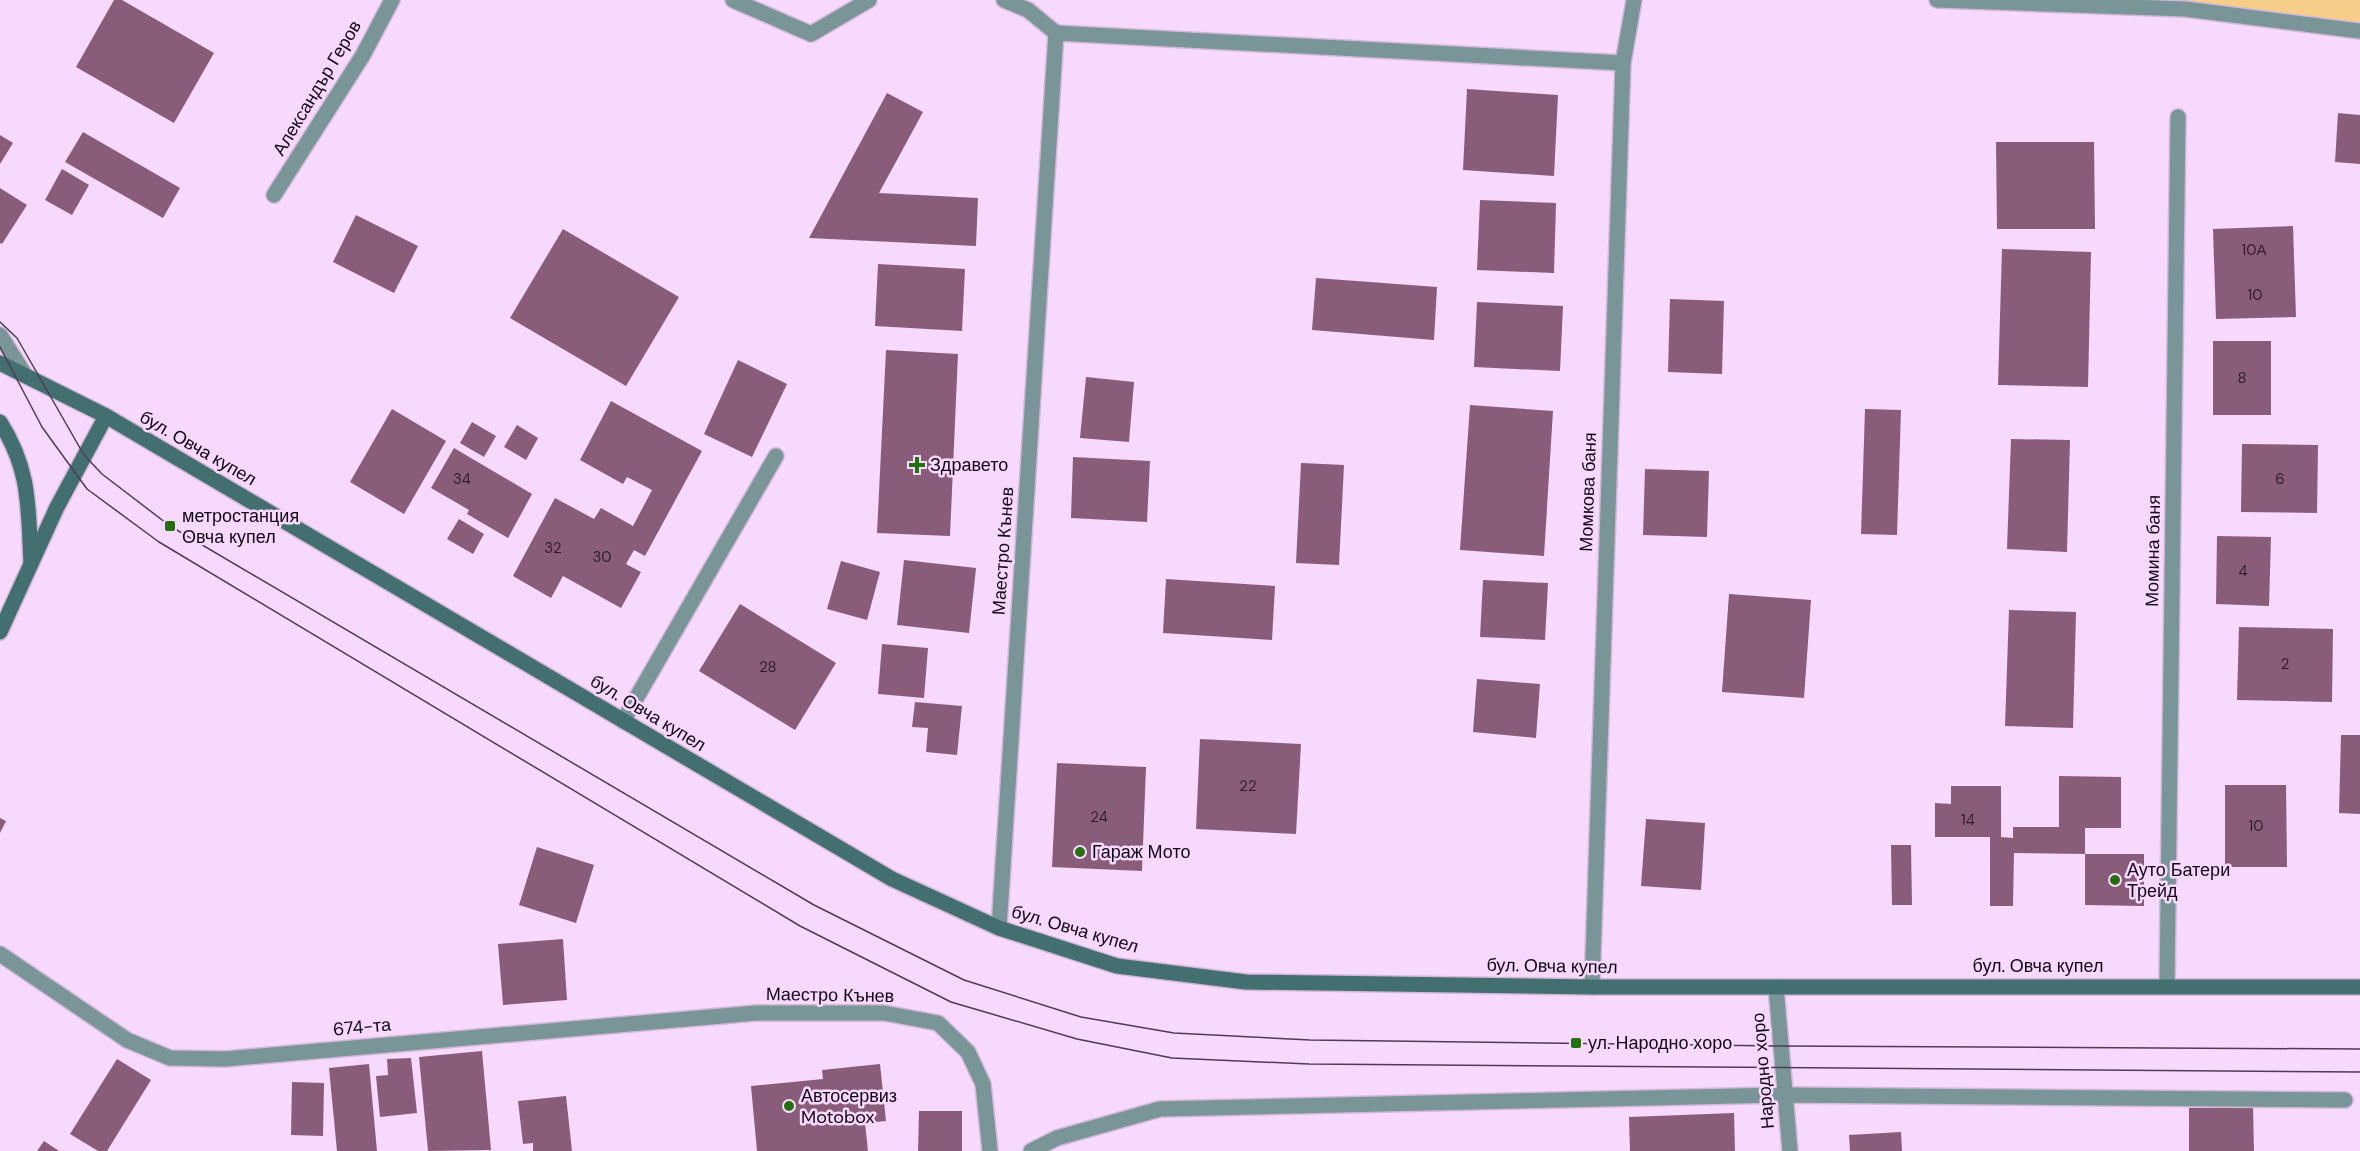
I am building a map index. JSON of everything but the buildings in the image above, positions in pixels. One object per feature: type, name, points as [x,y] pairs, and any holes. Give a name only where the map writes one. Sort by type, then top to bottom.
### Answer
[{"type":"main road","name":"бул. Овча купел","points":[[0,363],[106,416],[892,879],[999,928],[1117,966],[1246,982],[1592,987],[2167,985],[2360,987]]},
{"type":"main road","points":[[0,632],[57,507],[106,416]]},
{"type":"main road","points":[[0,422],[10,439],[25,477],[31,566]]},
{"type":"street","name":"Александър Геров","points":[[274,195],[363,55],[392,0]]},
{"type":"street","points":[[733,0],[811,34],[868,0]]},
{"type":"street","points":[[1004,0],[1028,10],[1056,33],[1623,63]]},
{"type":"street","name":"Момкова баня","points":[[1592,987],[1623,63],[1634,0]]},
{"type":"street","points":[[1937,0],[2185,9],[2360,31]]},
{"type":"street","name":"Маестро Кънев","points":[[999,928],[1056,33]]},
{"type":"street","name":"Момина баня","points":[[2167,985],[2178,117]]},
{"type":"street","points":[[0,335],[25,375]]},
{"type":"street","points":[[624,721],[776,456]]},
{"type":"street","name":"674-та","points":[[0,954],[127,1040],[170,1058],[225,1059],[756,1013]]},
{"type":"street","name":"Народно хоро","points":[[1776,987],[1790,1151]]},
{"type":"street","name":"Маестро Кънев","points":[[756,1013],[884,1013],[938,1023],[968,1052],[983,1084],[990,1151]]},
{"type":"street","points":[[1031,1151],[1057,1138],[1160,1109],[1784,1095],[2345,1101]]},
{"type":"shaded area","points":[[2066,0],[2360,0],[2360,31]]},
{"type":"tram line","points":[[0,322],[17,338],[84,455],[102,474],[170,526],[814,905],[964,980],[1081,1017],[1174,1033],[1310,1040],[1780,1046],[2360,1049]]},
{"type":"tram line","points":[[0,347],[42,427],[87,489],[159,542],[800,926],[951,1002],[1077,1039],[1172,1058],[1309,1064],[2360,1072]]},
{"type":"place","name":"Здравето","points":[[917,465]]},
{"type":"place","name":"метростанция Овча купел","points":[[170,526]]},
{"type":"place","name":"Гараж Мото","points":[[1080,852]]},
{"type":"place","name":"Ауто Батери Трейд","points":[[2115,880]]},
{"type":"place","name":"ул. Народно хоро","points":[[1576,1043]]},
{"type":"place","name":"Автосервиз Motobox","points":[[789,1106]]}]
